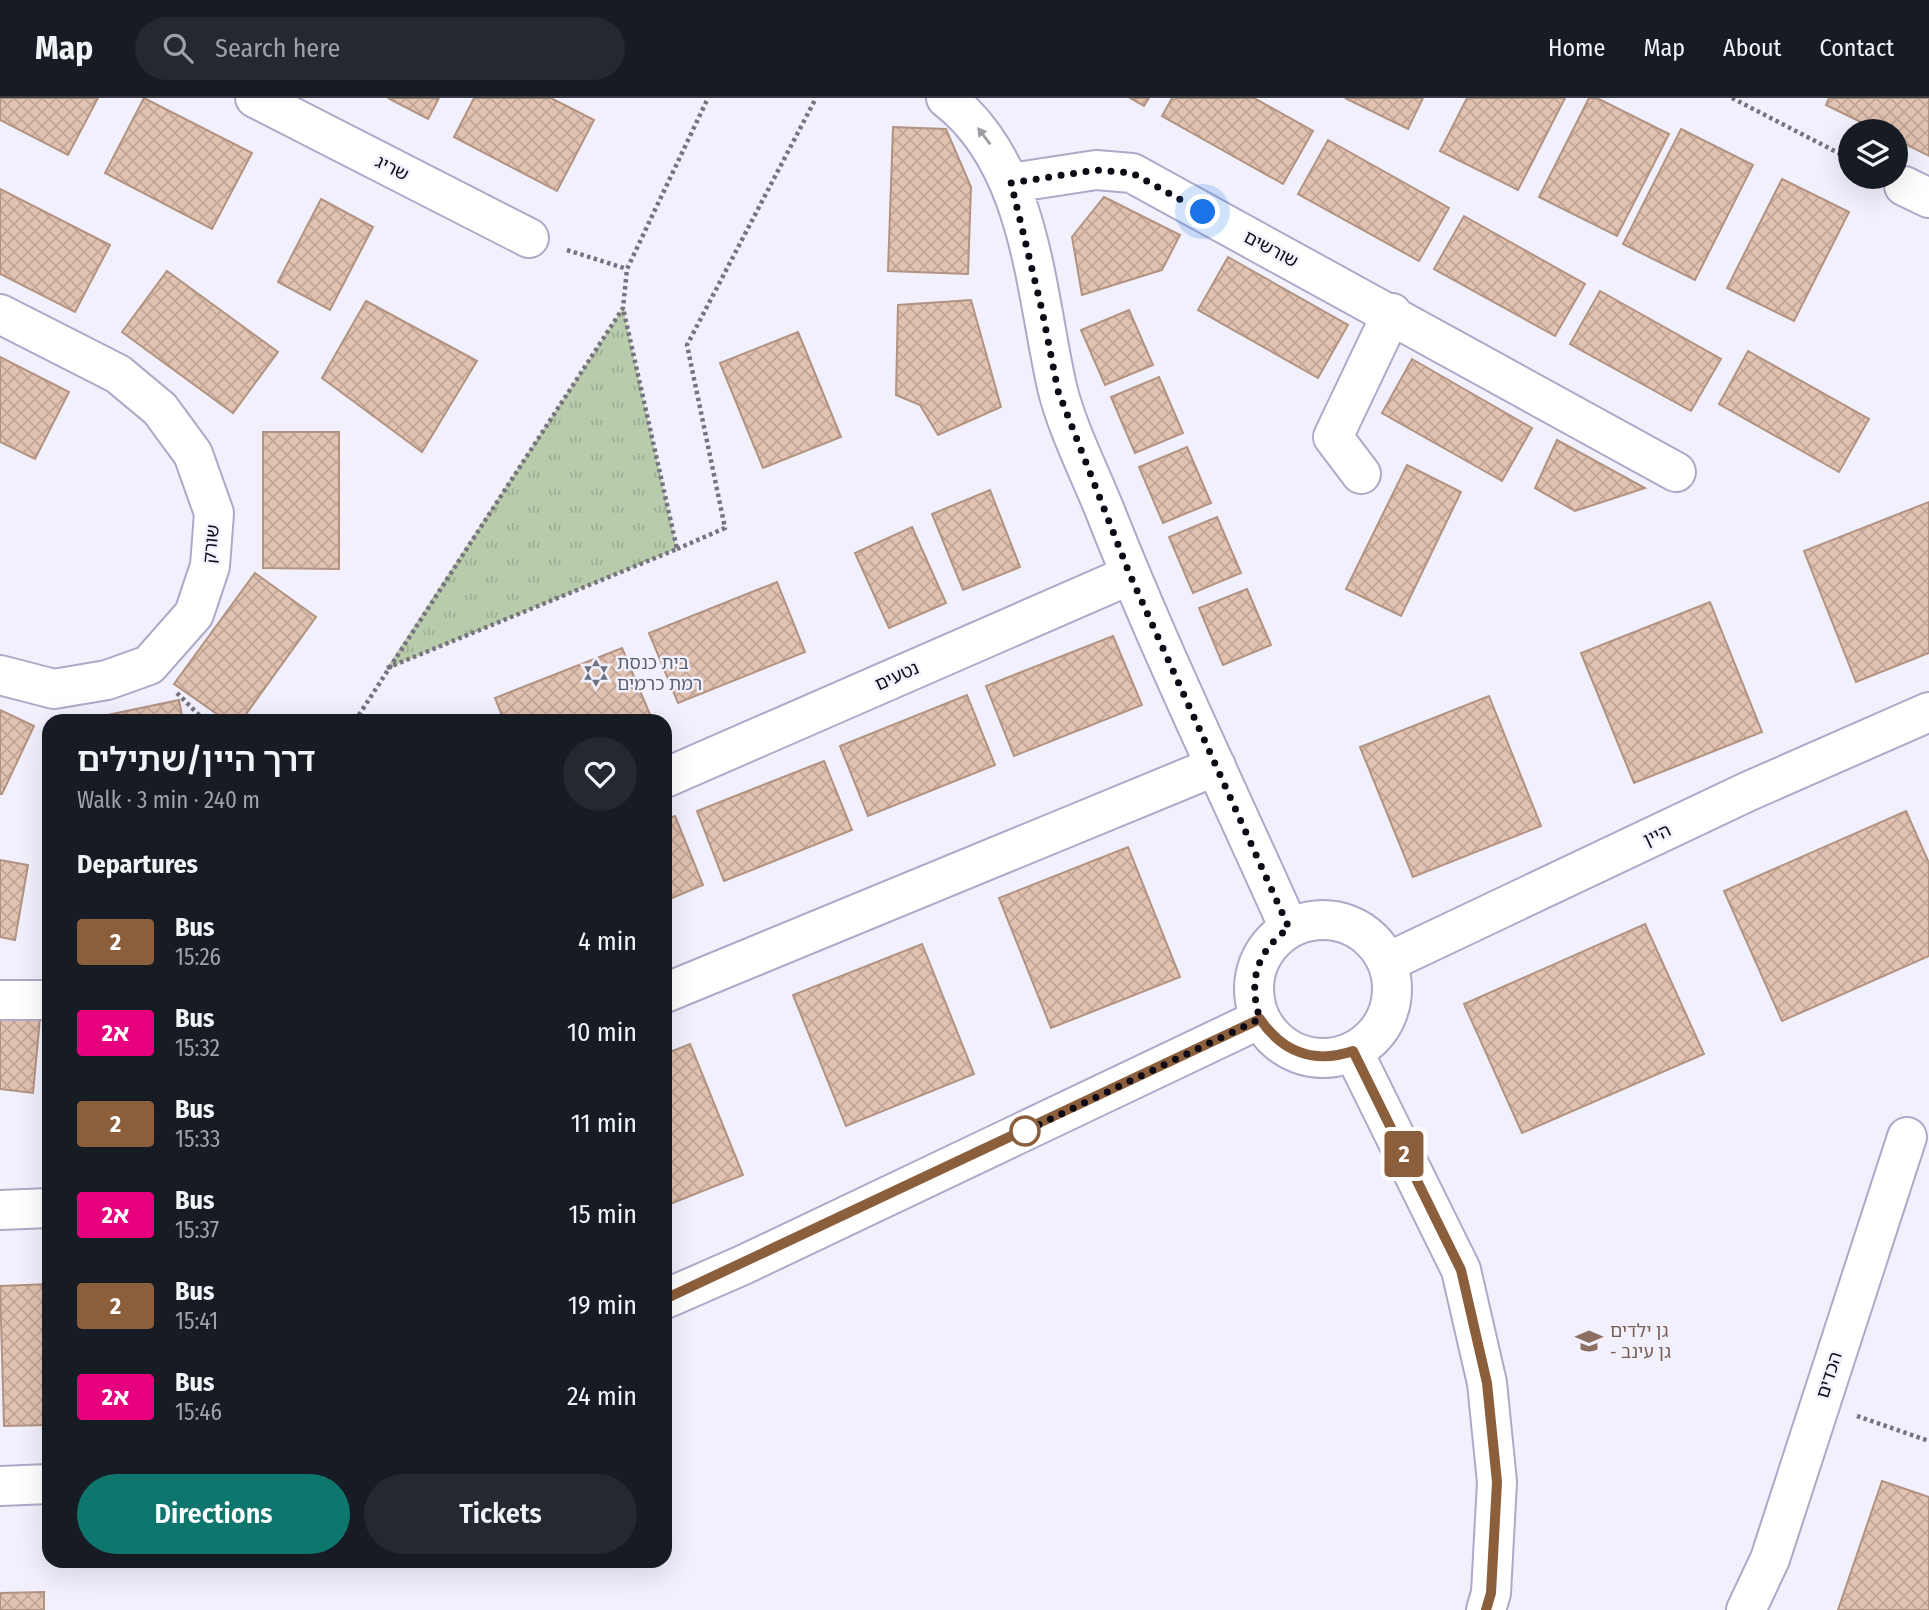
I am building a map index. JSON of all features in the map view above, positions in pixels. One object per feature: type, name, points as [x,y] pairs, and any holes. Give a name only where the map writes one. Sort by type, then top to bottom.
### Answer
[{"type":"street","name":"שריג","points":[[255,98],[529,238]]},
{"type":"street","points":[[946,98],[967,114],[990,142],[1011,183],[1042,310],[1058,391],[1130,575],[1289,928]]},
{"type":"street","name":"שורשים","points":[[1011,183],[1096,170],[1132,173],[1392,313],[1676,472]]},
{"type":"street","points":[[1361,474],[1333,437],[1392,313]]},
{"type":"street","name":"שורק","points":[[0,314],[118,374],[160,409],[193,454],[214,513],[210,566],[194,614],[149,665],[107,680],[54,689],[0,675]]},
{"type":"street","name":"נטעים","points":[[672,775],[1130,575]]},
{"type":"street","name":"היין","points":[[1388,962],[1749,791],[1929,712]]},
{"type":"street","points":[[672,990],[1216,766]]},
{"type":"street","points":[[1311,920],[1335,920],[1357,928],[1375,942],[1388,962],[1393,982],[1388,1013],[1370,1040],[1353,1051],[1318,1058],[1300,1054],[1270,1034],[1260,1019],[1253,985],[1256,968],[1275,938],[1289,928],[1311,920]]},
{"type":"street","points":[[0,1000],[42,1000]]},
{"type":"street","points":[[672,1296],[743,1265],[1260,1019]]},
{"type":"street","points":[[1353,1051],[1461,1270],[1487,1383],[1497,1482],[1491,1593],[1486,1610]]},
{"type":"street","name":"הכדים","points":[[1746,1610],[1770,1559],[1907,1137]]},
{"type":"street","points":[[0,1210],[42,1208]]},
{"type":"street","points":[[0,1486],[42,1484]]},
{"type":"path","points":[[677,549],[623,308],[627,269],[708,98]]},
{"type":"path","points":[[386,669],[725,528],[687,345],[816,98]]},
{"type":"path","points":[[1732,98],[1838,153]]},
{"type":"path","points":[[529,238],[627,269]]},
{"type":"path","points":[[359,714],[623,308]]},
{"type":"path","points":[[1820,1404],[1929,1441]]},
{"type":"green space","points":[[623,308],[677,549],[386,669]]},
{"type":"building","points":[[0,98],[98,98],[68,155],[0,120]]},
{"type":"building","points":[[144,98],[252,153],[212,229],[105,173]]},
{"type":"building","points":[[388,98],[439,98],[428,119]]},
{"type":"building","points":[[474,98],[551,98],[594,120],[557,191],[454,137]]},
{"type":"building","points":[[1130,98],[1149,98],[1144,106]]},
{"type":"building","points":[[1172,98],[1254,98],[1313,131],[1283,184],[1162,116]]},
{"type":"building","points":[[1345,98],[1423,98],[1408,129]]},
{"type":"building","points":[[1467,98],[1565,98],[1518,190],[1440,151]]},
{"type":"building","points":[[1589,98],[1597,98],[1669,134],[1617,236],[1539,197]]},
{"type":"building","points":[[1829,98],[1929,98],[1929,156],[1908,146],[1908,119],[1855,119],[1826,105]]},
{"type":"building","points":[[893,127],[946,129],[971,187],[968,274],[888,271]]},
{"type":"building","points":[[1681,129],[1753,165],[1695,280],[1623,244]]},
{"type":"building","points":[[1328,140],[1449,208],[1419,261],[1298,194]]},
{"type":"building","points":[[1782,179],[1849,212],[1794,321],[1727,288]]},
{"type":"building","points":[[0,189],[110,245],[75,312],[0,274]]},
{"type":"building","points":[[1104,197],[1180,235],[1162,270],[1082,295],[1072,237]]},
{"type":"building","points":[[321,199],[373,227],[330,310],[278,282]]},
{"type":"building","points":[[1464,216],[1585,284],[1555,336],[1434,269]]},
{"type":"building","points":[[1228,257],[1348,325],[1318,378],[1198,310]]},
{"type":"building","points":[[167,271],[278,352],[233,413],[122,332]]},
{"type":"building","points":[[1600,291],[1721,359],[1691,411],[1570,344]]},
{"type":"building","points":[[971,300],[1001,407],[938,435],[920,405],[896,395],[898,305]]},
{"type":"building","points":[[366,301],[477,361],[422,452],[322,378]]},
{"type":"building","points":[[1129,310],[1153,365],[1105,385],[1081,330]]},
{"type":"building","points":[[798,332],[841,437],[763,468],[720,363]]},
{"type":"building","points":[[1748,351],[1869,419],[1839,472],[1719,404]]},
{"type":"building","points":[[0,357],[69,392],[35,459],[0,442]]},
{"type":"building","points":[[1412,359],[1532,428],[1502,481],[1382,413]]},
{"type":"building","points":[[1159,377],[1183,433],[1135,453],[1111,397]]},
{"type":"building","points":[[263,432],[339,432],[339,569],[263,568]]},
{"type":"building","points":[[1557,440],[1645,488],[1575,511],[1535,488]]},
{"type":"building","points":[[1187,447],[1211,503],[1163,523],[1139,467]]},
{"type":"building","points":[[1407,465],[1461,492],[1401,616],[1346,589]]},
{"type":"building","points":[[990,490],[1020,567],[963,590],[932,514]]},
{"type":"building","points":[[1929,502],[1929,653],[1856,682],[1804,551]]},
{"type":"building","points":[[1217,517],[1241,573],[1193,593],[1169,537]]},
{"type":"building","points":[[912,527],[946,603],[889,628],[855,553]]},
{"type":"building","points":[[255,573],[316,617],[246,714],[217,714],[174,684]]},
{"type":"building","points":[[777,582],[805,652],[678,703],[649,633]]},
{"type":"building","points":[[1247,589],[1271,645],[1223,665],[1199,608]]},
{"type":"building","points":[[1710,602],[1762,732],[1634,783],[1581,653]]},
{"type":"building","points":[[1113,636],[1142,705],[1014,756],[986,686]]},
{"type":"building","name":"בית כנסת רמת כרמים","points":[[622,648],[650,714],[501,714],[495,698]]},
{"type":"building","points":[[967,695],[995,765],[868,816],[840,746]]},
{"type":"building","points":[[1489,696],[1541,826],[1413,877],[1360,747]]},
{"type":"building","points":[[179,700],[182,714],[112,714]]},
{"type":"building","points":[[0,710],[34,726],[2,794],[0,794]]},
{"type":"building","points":[[824,761],[852,830],[724,881],[697,811]]},
{"type":"building","points":[[1906,811],[1929,863],[1929,956],[1782,1021],[1724,891]]},
{"type":"building","points":[[675,816],[703,885],[672,898],[672,817]]},
{"type":"building","points":[[1128,847],[1180,977],[1051,1028],[999,898]]},
{"type":"building","points":[[0,860],[28,865],[15,940],[0,937]]},
{"type":"building","points":[[1645,924],[1704,1054],[1522,1133],[1464,1004]]},
{"type":"building","points":[[922,944],[974,1074],[846,1126],[793,995]]},
{"type":"building","points":[[0,1014],[40,1018],[33,1093],[0,1089]]},
{"type":"building","points":[[690,1044],[743,1175],[672,1203],[672,1051]]},
{"type":"building","points":[[42,1284],[42,1425],[4,1426],[0,1286]]},
{"type":"building","points":[[1882,1481],[1929,1497],[1929,1610],[1838,1610]]},
{"type":"building","points":[[44,1592],[44,1610],[0,1610],[0,1593]]},
{"type":"bus line","name":"2","points":[[672,1296],[743,1265],[1260,1019],[1270,1034],[1284,1046],[1300,1054],[1318,1058],[1336,1057],[1353,1051],[1461,1270],[1487,1383],[1497,1482],[1491,1593],[1486,1610]]},
{"type":"place","name":"בית כנסת רמת כרמים","points":[[596,673]]},
{"type":"place","name":"גן ילדים - גן עינב","points":[[1589,1341]]},
{"type":"route","points":[[1025,1131],[1015,1136],[1260,1019],[1253,985],[1256,968],[1275,938],[1289,928],[1130,575],[1058,391],[1042,310],[1011,183],[1096,170],[1132,173],[1203,212]]}]
